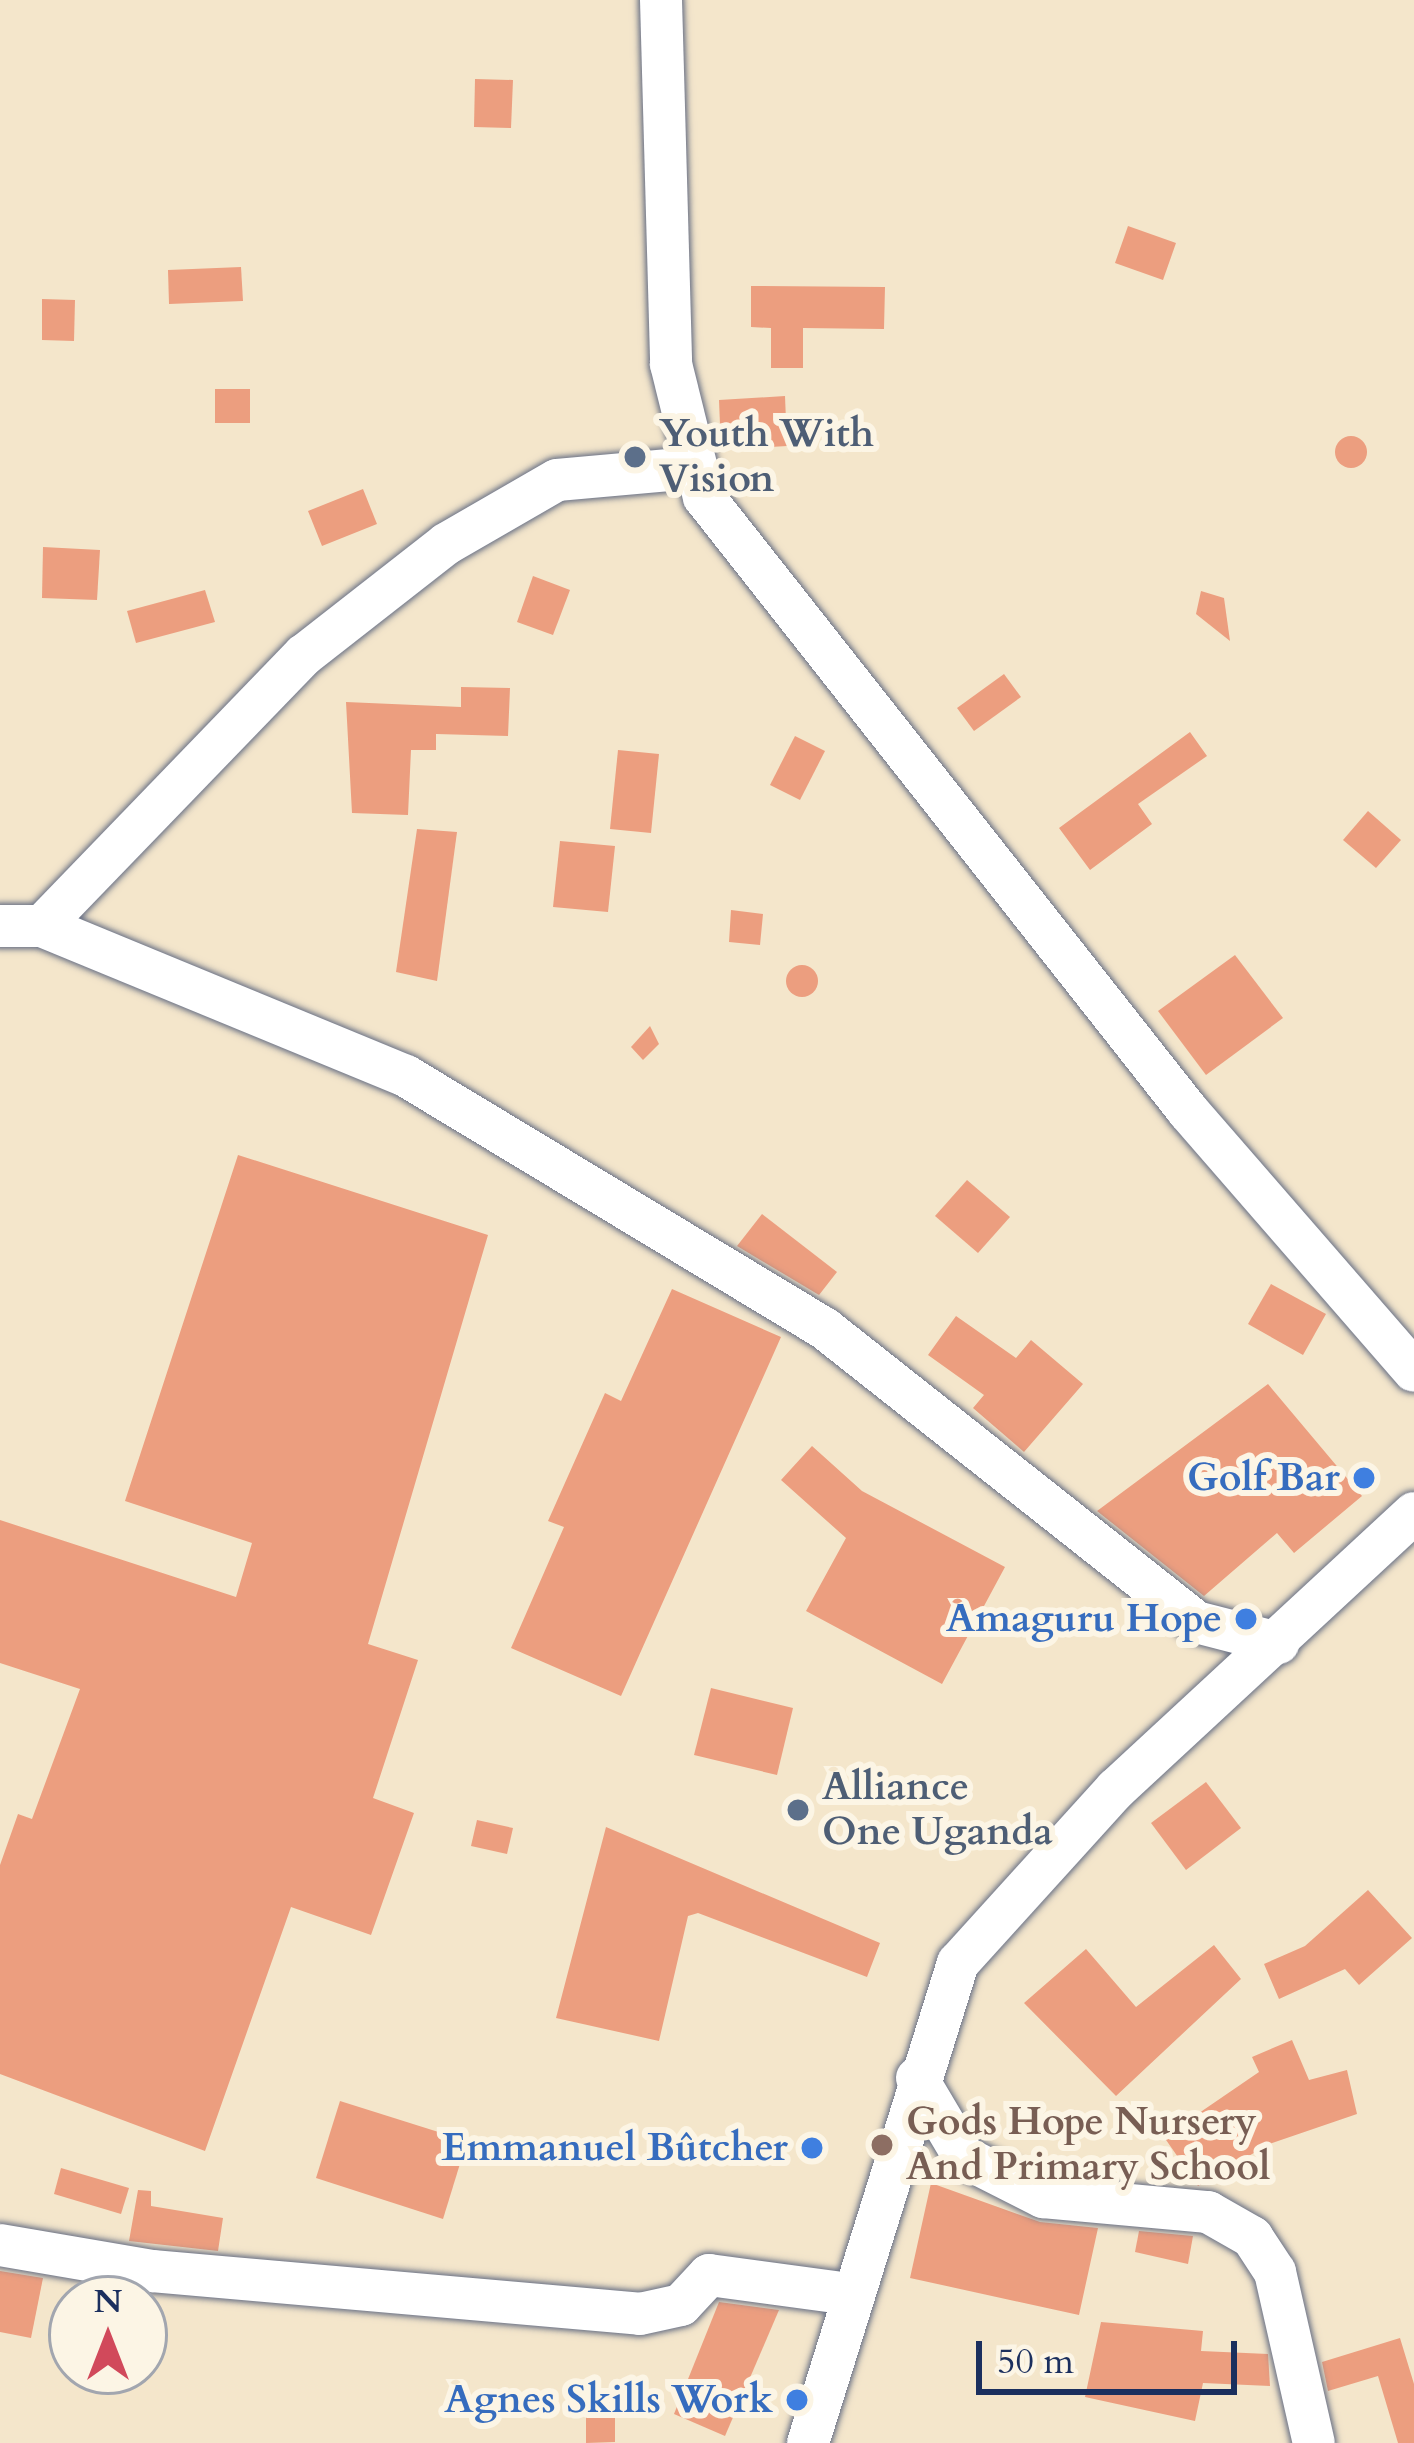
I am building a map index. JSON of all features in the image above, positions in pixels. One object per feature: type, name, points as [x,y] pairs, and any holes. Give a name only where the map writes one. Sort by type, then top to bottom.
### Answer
[{"type":"street","points":[[661,0],[667,310],[692,468],[815,650],[1414,1371]]},
{"type":"street","points":[[692,468],[557,481],[446,544],[304,655],[21,926],[406,1076],[824,1328],[1196,1622],[1278,1643]]},
{"type":"street","points":[[808,2443],[917,2078],[964,1955],[1116,1789],[1414,1513]]},
{"type":"street","points":[[917,2078],[964,2157],[1042,2197],[1208,2212],[1252,2237],[1275,2272],[1314,2443]]},
{"type":"street","points":[[0,2245],[152,2271],[640,2314],[681,2305],[709,2275],[850,2294]]},
{"type":"building","points":[[475,79],[513,80],[511,128],[474,127]]},
{"type":"building","points":[[1128,226],[1176,243],[1163,280],[1115,263]]},
{"type":"building","points":[[241,267],[243,301],[169,304],[168,270]]},
{"type":"building","points":[[751,286],[885,287],[884,329],[803,328],[803,368],[771,368],[771,328],[751,327]]},
{"type":"building","points":[[42,299],[75,300],[74,341],[42,340]]},
{"type":"building","points":[[215,389],[250,389],[250,423],[215,423]]},
{"type":"building","points":[[785,396],[787,446],[721,450],[719,400]]},
{"type":"building","points":[[1351,436],[1363,440],[1367,452],[1363,464],[1351,468],[1339,464],[1335,452],[1339,440]]},
{"type":"building","points":[[363,489],[377,524],[322,546],[308,511]]},
{"type":"building","points":[[43,547],[100,550],[97,600],[42,598]]},
{"type":"building","points":[[533,576],[570,590],[553,635],[517,622]]},
{"type":"building","points":[[205,590],[215,622],[136,643],[127,611]]},
{"type":"building","points":[[1201,591],[1224,598],[1230,641],[1196,614]]},
{"type":"building","points":[[1004,674],[1021,697],[974,731],[957,708]]},
{"type":"building","points":[[461,687],[510,688],[508,736],[436,734],[436,750],[411,750],[408,815],[352,813],[346,702],[461,707]]},
{"type":"building","points":[[1190,732],[1207,756],[1138,804],[1152,824],[1090,870],[1059,828]]},
{"type":"building","points":[[795,736],[825,751],[800,800],[770,785]]},
{"type":"building","points":[[618,750],[659,754],[651,833],[610,829]]},
{"type":"building","points":[[1368,811],[1401,840],[1376,868],[1343,840]]},
{"type":"building","points":[[417,829],[457,832],[437,981],[396,972]]},
{"type":"building","points":[[560,841],[615,846],[608,912],[553,907]]},
{"type":"building","points":[[731,910],[763,914],[760,945],[729,942]]},
{"type":"building","points":[[1235,955],[1283,1018],[1206,1075],[1158,1011]]},
{"type":"building","points":[[802,965],[813,970],[818,981],[813,992],[802,997],[791,992],[786,981],[791,970]]},
{"type":"building","points":[[650,1026],[659,1044],[643,1060],[631,1047]]},
{"type":"building","points":[[238,1155],[488,1235],[368,1644],[418,1660],[373,1798],[414,1813],[371,1935],[291,1907],[205,2151],[0,2074],[0,1865],[18,1814],[32,1819],[80,1689],[0,1663],[0,1520],[236,1597],[252,1543],[125,1501]]},
{"type":"building","points":[[967,1180],[1010,1217],[978,1253],[935,1216]]},
{"type":"building","points":[[762,1214],[837,1272],[819,1295],[737,1246]]},
{"type":"building","points":[[1271,1284],[1326,1314],[1303,1355],[1248,1324]]},
{"type":"building","points":[[672,1289],[781,1337],[621,1696],[511,1648],[564,1527],[548,1521],[605,1393],[621,1401]]},
{"type":"building","points":[[956,1316],[1016,1358],[1031,1340],[1083,1384],[1024,1452],[973,1408],[984,1395],[928,1355]]},
{"type":"building","points":[[1268,1384],[1362,1496],[1294,1553],[1277,1533],[1204,1596],[1097,1511]]},
{"type":"building","points":[[812,1446],[862,1491],[1005,1567],[942,1684],[806,1611],[846,1538],[781,1480]]},
{"type":"building","points":[[711,1688],[793,1708],[777,1775],[694,1755]]},
{"type":"building","points":[[1206,1782],[1241,1828],[1186,1870],[1151,1823]]},
{"type":"building","points":[[477,1820],[513,1828],[507,1854],[471,1846]]},
{"type":"building","points":[[606,1827],[880,1943],[867,1977],[698,1913],[688,1916],[659,2041],[556,2018]]},
{"type":"building","points":[[1368,1890],[1412,1938],[1359,1985],[1345,1969],[1279,1999],[1264,1964],[1305,1946]]},
{"type":"building","points":[[1214,1945],[1241,1979],[1116,2096],[1024,2003],[1086,1949],[1136,2007]]},
{"type":"building","points":[[1292,2040],[1309,2080],[1347,2070],[1357,2114],[1269,2144],[1198,2186],[1164,2137],[1259,2072],[1252,2057]]},
{"type":"building","points":[[340,2101],[467,2141],[443,2219],[316,2178]]},
{"type":"building","points":[[61,2168],[129,2188],[121,2214],[54,2194]]},
{"type":"building","points":[[931,2183],[1040,2222],[1098,2228],[1079,2315],[910,2278]]},
{"type":"building","points":[[138,2190],[151,2191],[151,2206],[223,2218],[218,2251],[129,2241]]},
{"type":"building","points":[[1139,2231],[1193,2236],[1188,2264],[1135,2252]]},
{"type":"building","points":[[0,2271],[43,2278],[31,2338],[0,2332]]},
{"type":"building","points":[[719,2302],[779,2310],[725,2436],[674,2414]]},
{"type":"building","points":[[1101,2322],[1203,2331],[1201,2351],[1268,2354],[1270,2386],[1203,2383],[1195,2421],[1085,2397]]},
{"type":"building","points":[[1400,2338],[1414,2384],[1414,2443],[1398,2443],[1378,2376],[1328,2391],[1322,2362]]},
{"type":"building","points":[[615,2401],[615,2442],[586,2443],[586,2402]]},
{"type":"place","name":"Youth With Vision","points":[[635,457]]},
{"type":"place","name":"Golf Bar","points":[[1364,1478]]},
{"type":"place","name":"Amaguru Hope","points":[[1246,1619]]},
{"type":"place","name":"Alliance One Uganda","points":[[798,1810]]},
{"type":"place","name":"Gods Hope Nursery And Primary School","points":[[882,2145]]},
{"type":"place","name":"Emmanuel Bûtcher","points":[[812,2148]]},
{"type":"place","name":"Agnes Skills Work","points":[[797,2400]]}]
